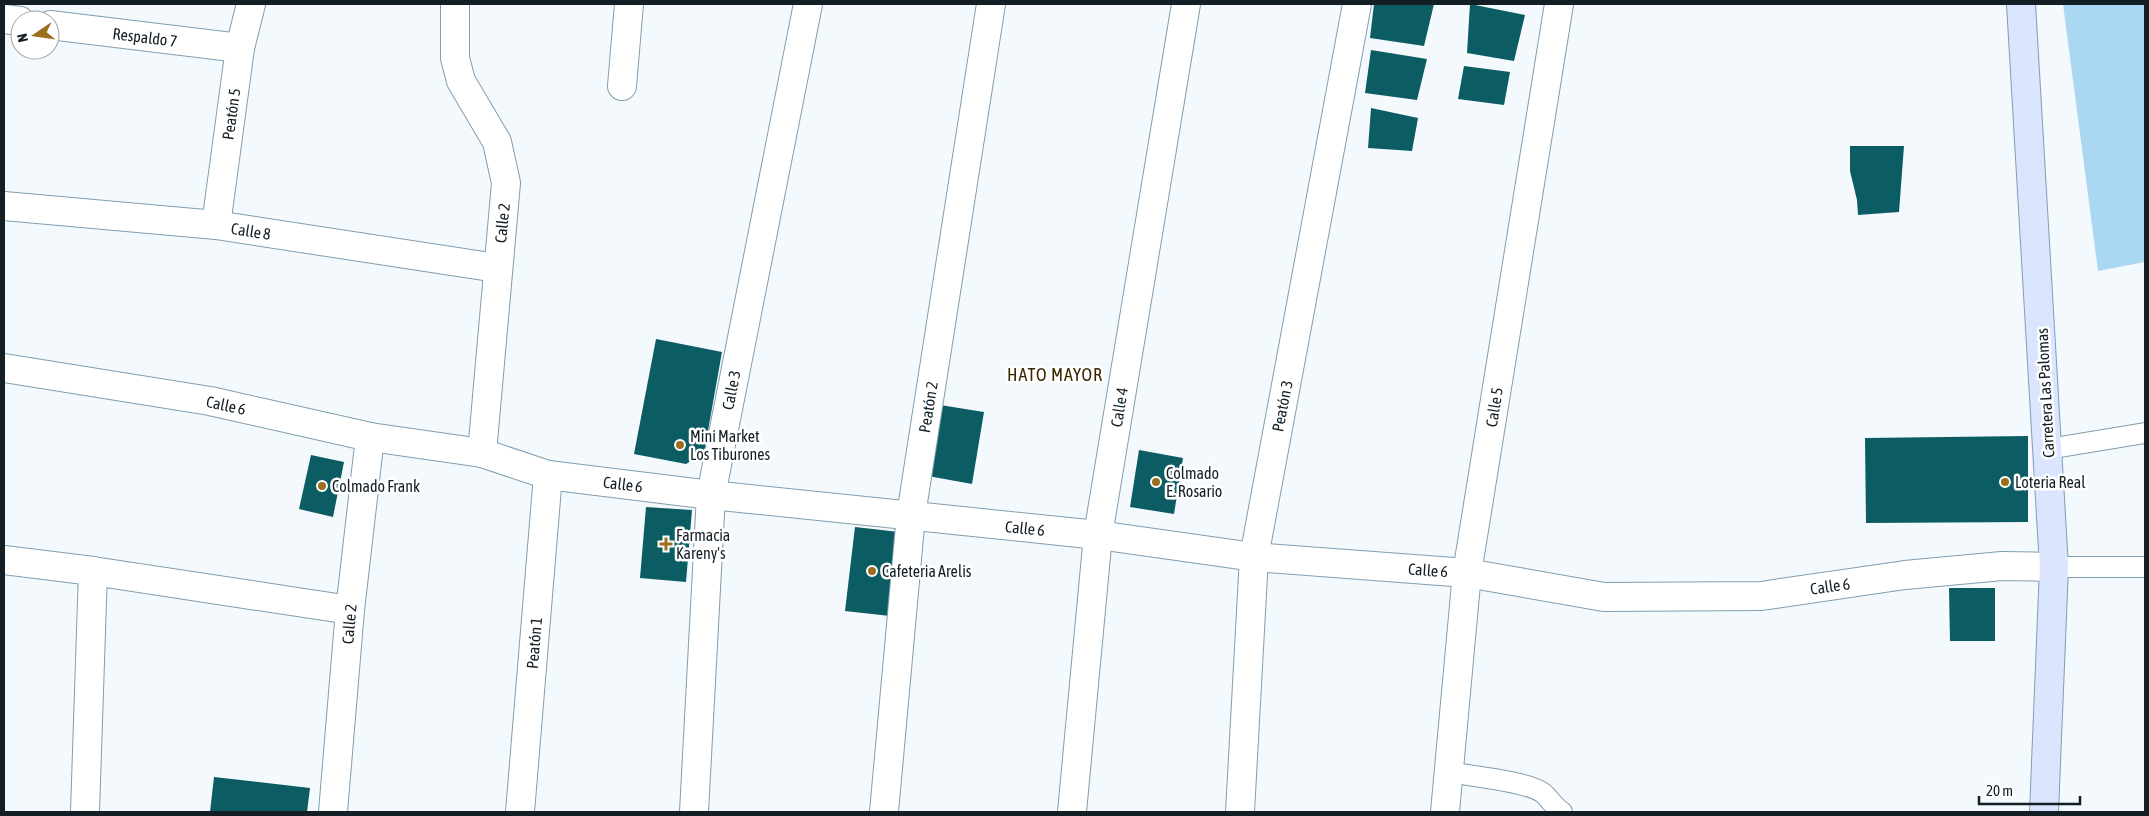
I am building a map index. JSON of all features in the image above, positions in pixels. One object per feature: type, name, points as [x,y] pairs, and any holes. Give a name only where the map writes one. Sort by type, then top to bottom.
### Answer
[{"type":"street","name":"Peatón 5","points":[[216,225],[240,48],[251,4]]},
{"type":"street","name":"Calle 2","points":[[456,4],[455,58],[461,81],[496,142],[503,163],[506,183],[482,453]]},
{"type":"street","points":[[622,86],[629,4]]},
{"type":"street","name":"Calle 3","points":[[694,812],[711,495],[808,4]]},
{"type":"street","name":"Peatón 2","points":[[884,812],[911,515],[991,4]]},
{"type":"street","name":"Calle 4","points":[[1072,812],[1098,535],[1186,4]]},
{"type":"street","name":"Peatón 3","points":[[1240,812],[1254,557],[1357,4]]},
{"type":"street","name":"Calle 5","points":[[1444,812],[1467,573],[1559,4]]},
{"type":"street","name":"Carretera Las Palomas","points":[[2021,4],[2054,567],[2044,812]]},
{"type":"street","name":"Respaldo 7","points":[[60,26],[240,48]]},
{"type":"street","name":"Calle 8","points":[[4,206],[216,225],[497,268]]},
{"type":"street","name":"Calle 6","points":[[4,368],[210,401],[370,437],[482,453],[548,475],[711,495],[1098,535],[1254,557],[1467,573],[1604,597],[1751,596],[1906,575],[1992,566],[2054,567]]},
{"type":"street","name":"Calle 2","points":[[333,812],[350,610],[370,437]]},
{"type":"street","name":"Peatón 1","points":[[520,812],[548,475]]},
{"type":"street","points":[[4,560],[93,570],[350,610]]},
{"type":"street","points":[[85,812],[93,570]]},
{"type":"lane","points":[[2048,449],[2145,433]]},
{"type":"lane","points":[[2054,567],[2145,567]]},
{"type":"lane","points":[[1448,772],[1530,787],[1543,794],[1551,805],[1562,812]]},
{"type":"shaded area","points":[[2063,4],[2145,4],[2145,262],[2098,271]]},
{"type":"building","points":[[1374,4],[1434,4],[1424,46],[1370,38]]},
{"type":"building","points":[[1470,4],[1525,15],[1514,61],[1467,53]]},
{"type":"building","points":[[1371,50],[1427,59],[1417,100],[1365,93]]},
{"type":"building","points":[[1464,66],[1510,72],[1504,105],[1458,99]]},
{"type":"building","points":[[1371,108],[1418,118],[1412,151],[1368,148]]},
{"type":"building","points":[[1850,146],[1904,146],[1899,212],[1858,215],[1857,200],[1850,171]]},
{"type":"building","points":[[656,339],[722,352],[704,453],[686,464],[634,454]]},
{"type":"building","points":[[940,405],[984,412],[972,484],[928,476]]},
{"type":"building","points":[[2028,436],[2028,522],[1866,523],[1865,438]]},
{"type":"building","name":"Colmado E. Rosario","points":[[1139,450],[1183,458],[1174,514],[1130,507]]},
{"type":"building","name":"Colmado Frank","points":[[311,455],[344,462],[333,517],[299,509]]},
{"type":"building","name":"Farmacia Kareny's","points":[[646,507],[692,510],[686,582],[640,578]]},
{"type":"building","name":"Cafeteria Arelis","points":[[855,527],[899,532],[890,616],[845,611]]},
{"type":"building","points":[[1949,588],[1995,588],[1995,641],[1950,641]]},
{"type":"building","points":[[214,777],[310,788],[307,812],[210,812]]},
{"type":"place","name":"Mini Market Los Tiburones","points":[[680,445]]},
{"type":"place","name":"Colmado E. Rosario","points":[[1156,482]]},
{"type":"place","name":"Loteria Real","points":[[2005,482]]},
{"type":"place","name":"Colmado Frank","points":[[322,486]]},
{"type":"place","name":"Farmacia Kareny's","points":[[666,544]]},
{"type":"place","name":"Cafeteria Arelis","points":[[872,571]]},
{"type":"district","name":"HATO MAYOR","points":[[1055,375]]}]
